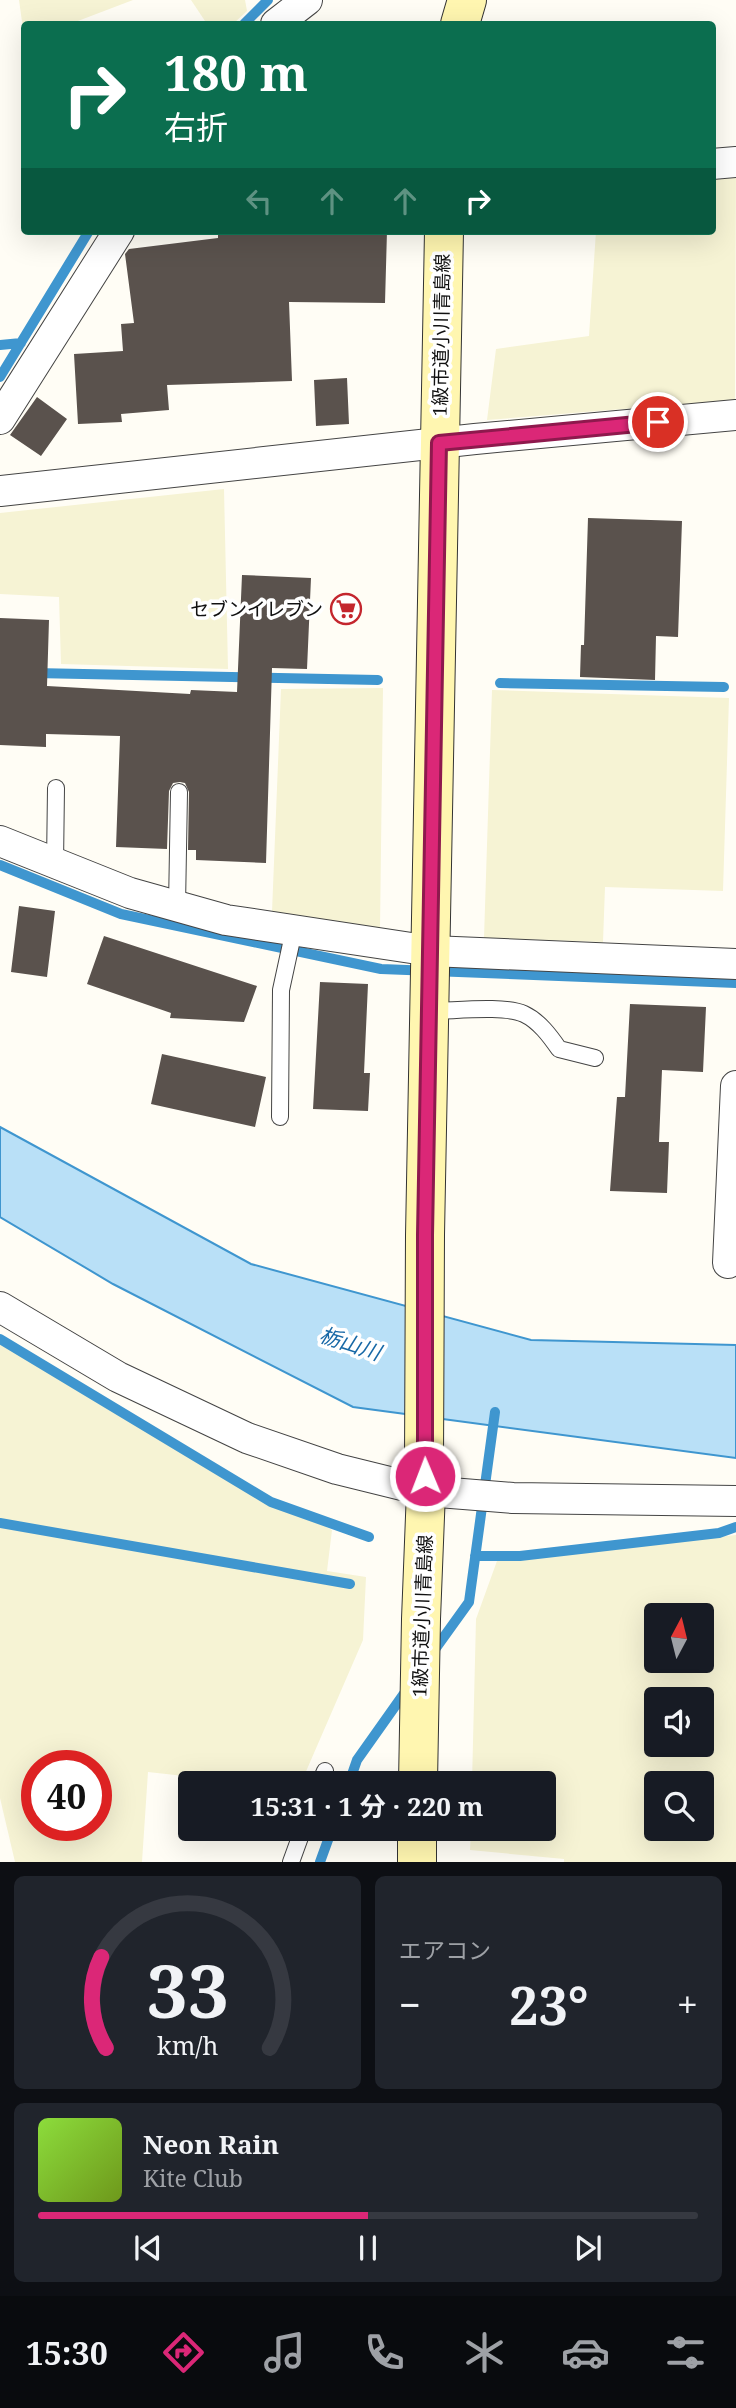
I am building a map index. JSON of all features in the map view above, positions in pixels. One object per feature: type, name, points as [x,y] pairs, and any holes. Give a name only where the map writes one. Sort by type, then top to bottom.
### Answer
[{"type":"street","points":[[280,21],[307,0]]},
{"type":"street","points":[[461,21],[467,0]]},
{"type":"street","points":[[716,164],[736,162]]},
{"type":"street","points":[[0,419],[115,235]]},
{"type":"street","name":"1級市道小川青島線","points":[[418,1771],[421,1619],[438,1482],[425,1235],[444,235]]},
{"type":"street","points":[[0,491],[439,443],[736,415]]},
{"type":"street","points":[[0,841],[130,893],[226,920],[431,951],[736,964]]},
{"type":"street","points":[[728,1263],[736,1086]]},
{"type":"street","points":[[0,1307],[118,1377],[247,1438],[337,1469],[438,1482],[513,1498],[736,1501]]},
{"type":"street","points":[[417,1841],[417,1862]]},
{"type":"lane","points":[[55,864],[56,788]]},
{"type":"lane","points":[[177,906],[178,792]]},
{"type":"lane","points":[[280,1117],[281,990],[294,930]]},
{"type":"lane","points":[[430,1011],[508,1010],[524,1015],[546,1030],[559,1049],[595,1058]]},
{"type":"lane","points":[[291,1862],[299,1841]]},
{"type":"shaded area","points":[[19,0],[133,0],[78,21],[22,21]]},
{"type":"shaded area","points":[[191,0],[245,0],[247,11],[236,21],[205,21]]},
{"type":"shaded area","points":[[736,173],[735,400],[487,420],[496,349],[589,336],[596,235],[716,235],[716,176]]},
{"type":"shaded area","points":[[224,489],[228,669],[61,664],[59,597],[0,594],[0,513]]},
{"type":"shaded area","points":[[383,688],[380,929],[272,912],[281,689]]},
{"type":"shaded area","points":[[492,690],[729,698],[723,891],[605,887],[603,942],[484,938]]},
{"type":"shaded area","points":[[0,1339],[273,1499],[332,1530],[327,1571],[366,1577],[363,1640],[306,1771],[178,1771],[178,1775],[148,1772],[142,1862],[15,1862],[0,1798]]},
{"type":"shaded area","points":[[736,1535],[736,1862],[564,1862],[564,1859],[470,1850],[470,1841],[556,1841],[556,1771],[472,1771],[476,1619],[497,1561]]},
{"type":"water","name":"栃山川","points":[[0,1127],[251,1264],[531,1340],[736,1345],[736,1458],[353,1407],[113,1284],[0,1217]]},
{"type":"building","points":[[218,235],[387,235],[385,303],[289,302],[292,381],[167,385],[169,410],[121,414],[122,422],[78,424],[74,354],[123,351],[121,324],[134,323],[125,254],[129,249],[218,238]]},
{"type":"building","points":[[347,378],[349,424],[316,426],[314,380]]},
{"type":"building","points":[[37,397],[67,419],[41,456],[10,435]]},
{"type":"building","points":[[588,518],[682,521],[678,637],[656,636],[655,680],[580,677],[581,645],[584,645]]},
{"type":"building","points":[[242,575],[311,578],[307,669],[272,668],[266,863],[196,860],[196,850],[188,850],[189,792],[185,783],[180,782],[173,783],[169,791],[167,849],[116,847],[120,736],[46,734],[46,747],[0,745],[0,618],[49,620],[47,686],[190,694],[191,690],[237,692]]},
{"type":"building","points":[[19,906],[55,911],[47,977],[11,972]]},
{"type":"building","points":[[104,936],[257,986],[244,1022],[170,1018],[171,1013],[87,984]]},
{"type":"building","points":[[320,982],[368,984],[364,1073],[370,1073],[368,1111],[313,1109]]},
{"type":"building","points":[[630,1004],[706,1007],[703,1072],[662,1070],[659,1142],[669,1142],[667,1193],[610,1191],[617,1097],[625,1097]]},
{"type":"building","points":[[162,1054],[266,1077],[255,1127],[151,1104]]},
{"type":"waterway","points":[[247,21],[268,0]]},
{"type":"waterway","points":[[0,377],[87,235]]},
{"type":"waterway","points":[[0,345],[21,343]]},
{"type":"waterway","points":[[34,673],[378,680]]},
{"type":"waterway","points":[[500,683],[724,687]]},
{"type":"waterway","points":[[0,865],[121,914],[381,969],[736,983]]},
{"type":"waterway","points":[[0,1339],[271,1502],[369,1537]]},
{"type":"waterway","points":[[433,1652],[469,1602],[495,1412]]},
{"type":"waterway","points":[[0,1523],[350,1584]]},
{"type":"waterway","points":[[475,1556],[520,1556],[719,1533],[736,1527]]},
{"type":"waterway","points":[[353,1771],[357,1760],[408,1688]]},
{"type":"waterway","points":[[320,1862],[328,1841]]},
{"type":"place","name":"セブンイレブン","points":[[346,609]]},
{"type":"route","points":[[425,1476],[425,1235],[439,443],[658,422]]}]
